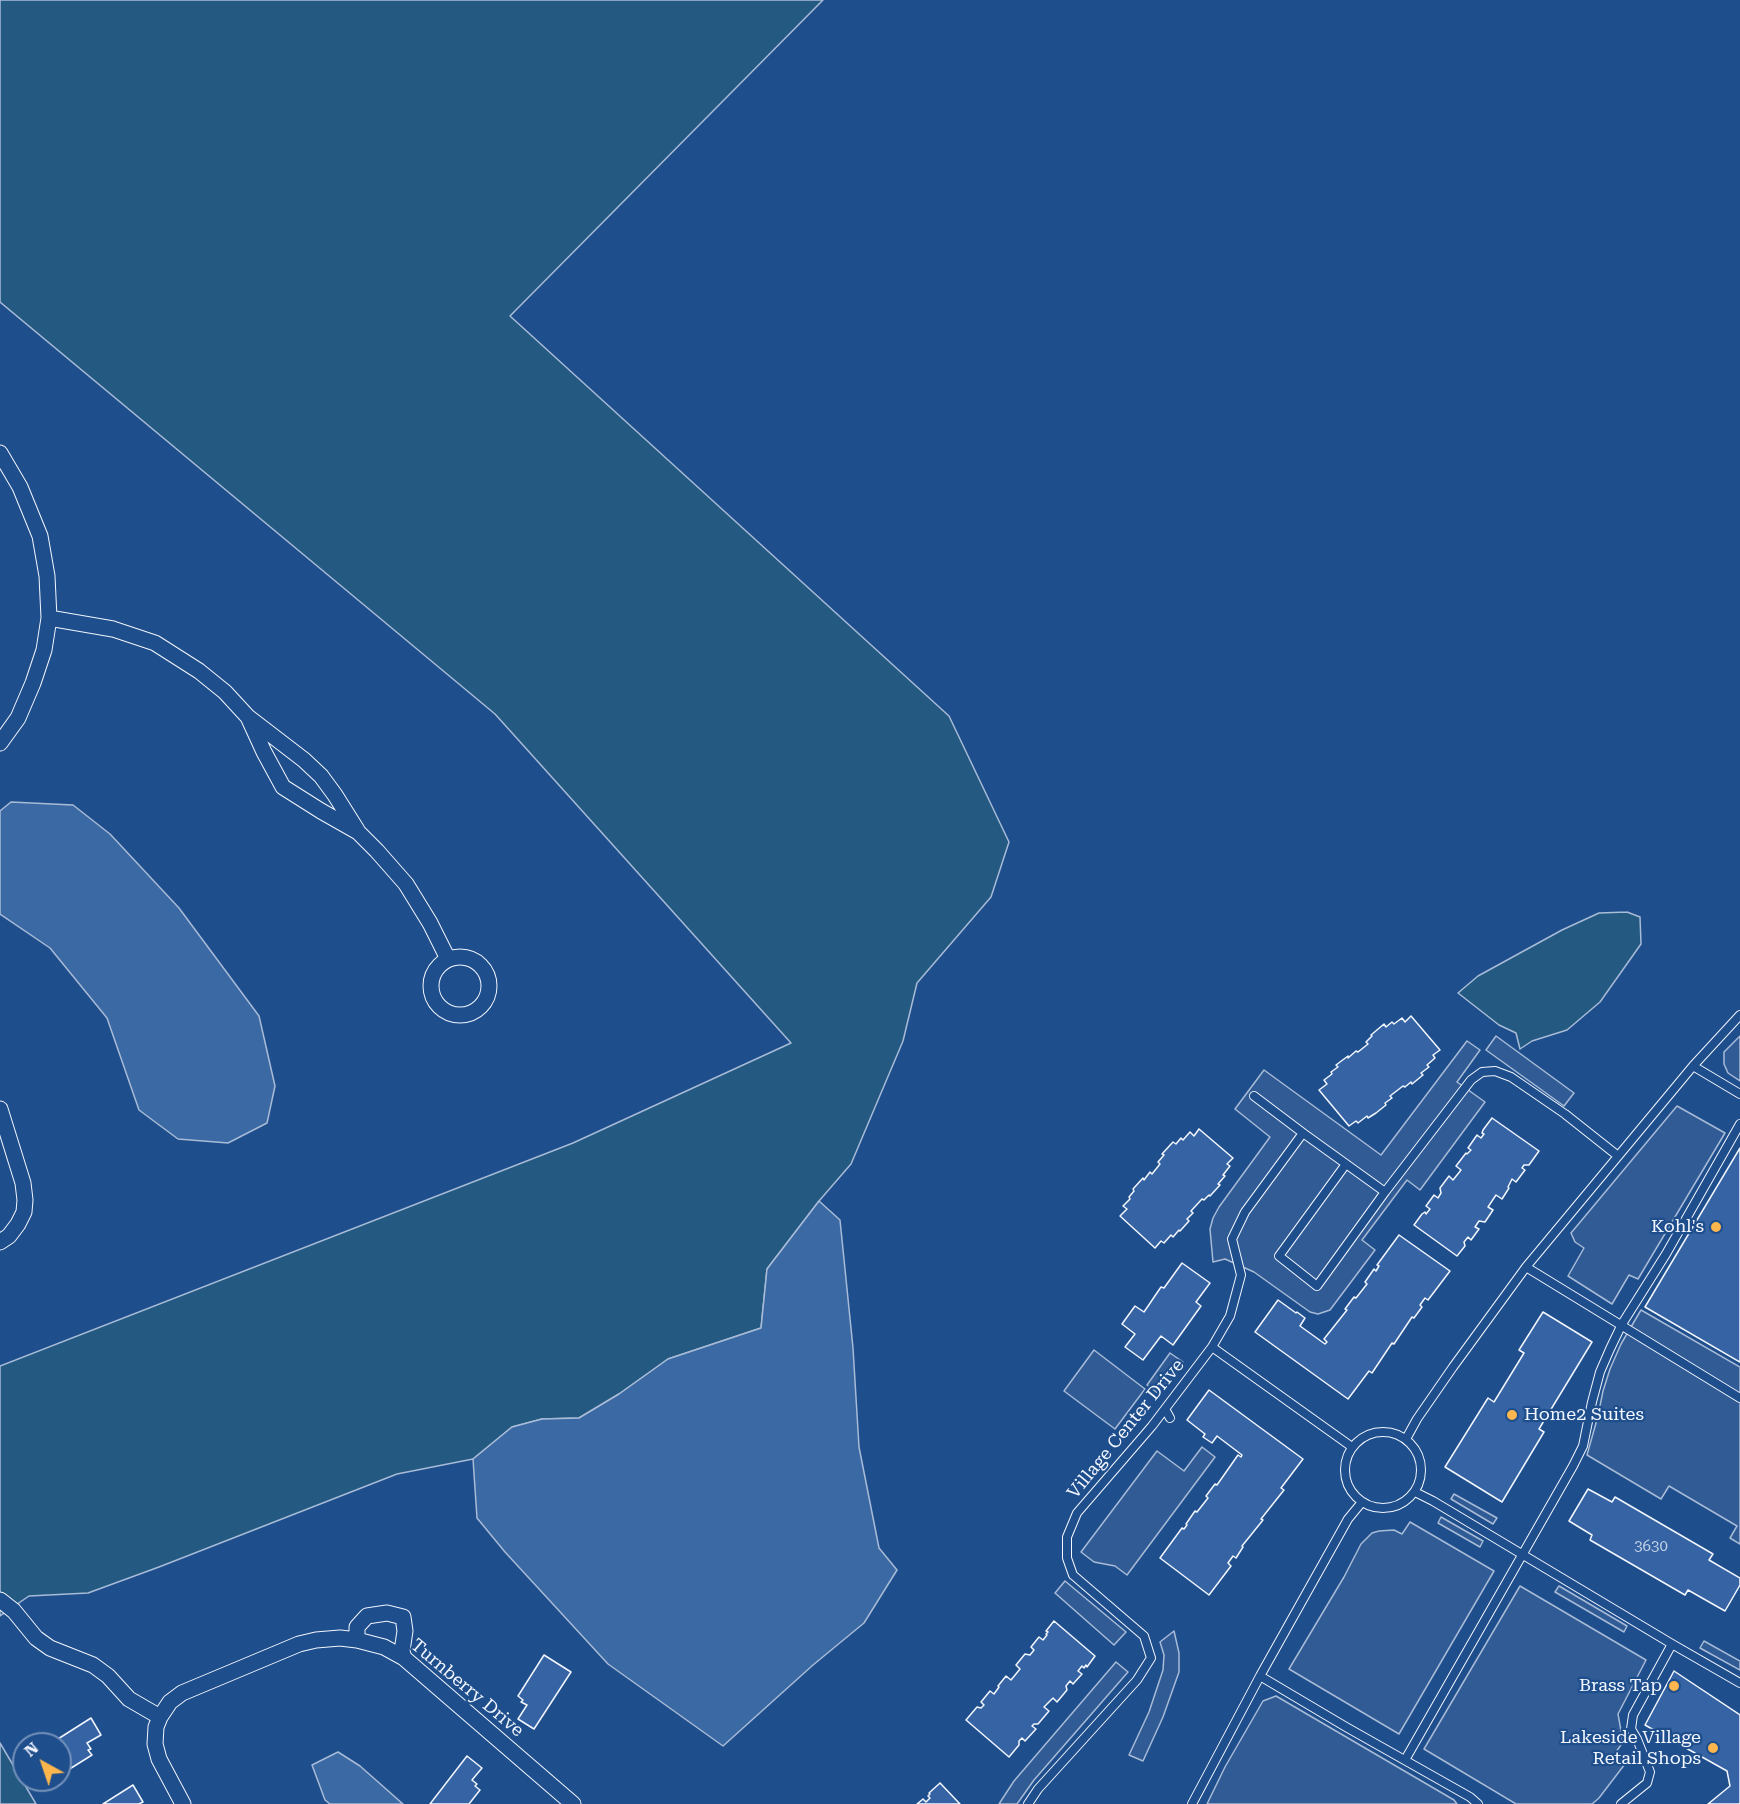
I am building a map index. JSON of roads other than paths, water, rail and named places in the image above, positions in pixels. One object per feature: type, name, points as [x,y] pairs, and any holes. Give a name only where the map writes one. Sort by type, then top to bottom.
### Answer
[{"type":"street","points":[[0,453],[20,488],[40,536],[47,576],[49,618],[44,650],[33,683],[18,718],[0,742]]},
{"type":"street","points":[[49,618],[113,629],[155,643],[199,671],[225,692],[248,717],[288,747],[321,776],[358,832],[406,884],[430,922],[448,959]]},
{"type":"street","points":[[248,717],[283,787],[358,832]]},
{"type":"street","points":[[0,1109],[23,1183],[25,1200],[24,1212],[18,1224],[9,1236],[0,1242]]},
{"type":"street","points":[[0,1600],[14,1611],[36,1638],[50,1648],[93,1665],[108,1676],[129,1699],[160,1717],[156,1727],[155,1744],[159,1759],[183,1804]]},
{"type":"street","points":[[357,1640],[357,1627],[367,1616],[387,1613],[403,1617],[405,1631],[402,1651],[404,1658]]},
{"type":"street","name":"Turnberry Drive","points":[[160,1717],[170,1702],[182,1694],[299,1644],[340,1638],[357,1640],[384,1647],[404,1658],[573,1804]]},
{"type":"lane","points":[[1406,1439],[1453,1367],[1526,1267],[1693,1066],[1740,1015]]},
{"type":"lane","points":[[1693,1066],[1740,1094]]},
{"type":"lane","points":[[1346,1164],[1279,1256],[1317,1286],[1384,1192],[1471,1080],[1482,1072],[1495,1071],[1511,1077],[1618,1156]]},
{"type":"lane","points":[[1254,1096],[1384,1192]]},
{"type":"lane","points":[[1405,1760],[1547,1514],[1583,1446],[1600,1372],[1622,1324],[1666,1254],[1740,1124]]},
{"type":"lane","name":"Village Center Drive","points":[[1028,1804],[1038,1789],[1137,1680],[1151,1658],[1144,1636],[1073,1575],[1067,1558],[1067,1538],[1077,1513],[1165,1409],[1212,1347],[1230,1316],[1241,1275],[1232,1239],[1245,1212],[1303,1133]]},
{"type":"lane","points":[[1526,1267],[1740,1398]]},
{"type":"lane","points":[[1212,1347],[1352,1447]]},
{"type":"lane","points":[[1165,1409],[1170,1418]]},
{"type":"lane","points":[[1383,1431],[1395,1433],[1406,1439],[1420,1458],[1422,1469],[1415,1492],[1396,1506],[1372,1507],[1362,1502],[1353,1494],[1344,1470],[1346,1458],[1352,1447],[1361,1438],[1383,1431]]},
{"type":"lane","points":[[1415,1492],[1433,1500],[1740,1683]]},
{"type":"lane","points":[[1192,1804],[1260,1676],[1348,1519],[1362,1502]]},
{"type":"lane","points":[[1621,1804],[1647,1784],[1650,1772],[1631,1729],[1633,1716],[1672,1644]]},
{"type":"lane","points":[[1260,1676],[1470,1797],[1478,1804]]},
{"type":"place","name":"Kohl's","points":[[1716,1227]]},
{"type":"place","name":"Home2 Suites","points":[[1512,1415]]},
{"type":"place","name":"Brass Tap","points":[[1674,1686]]},
{"type":"place","name":"Lakeside Village Retail Shops","points":[[1713,1748]]}]
